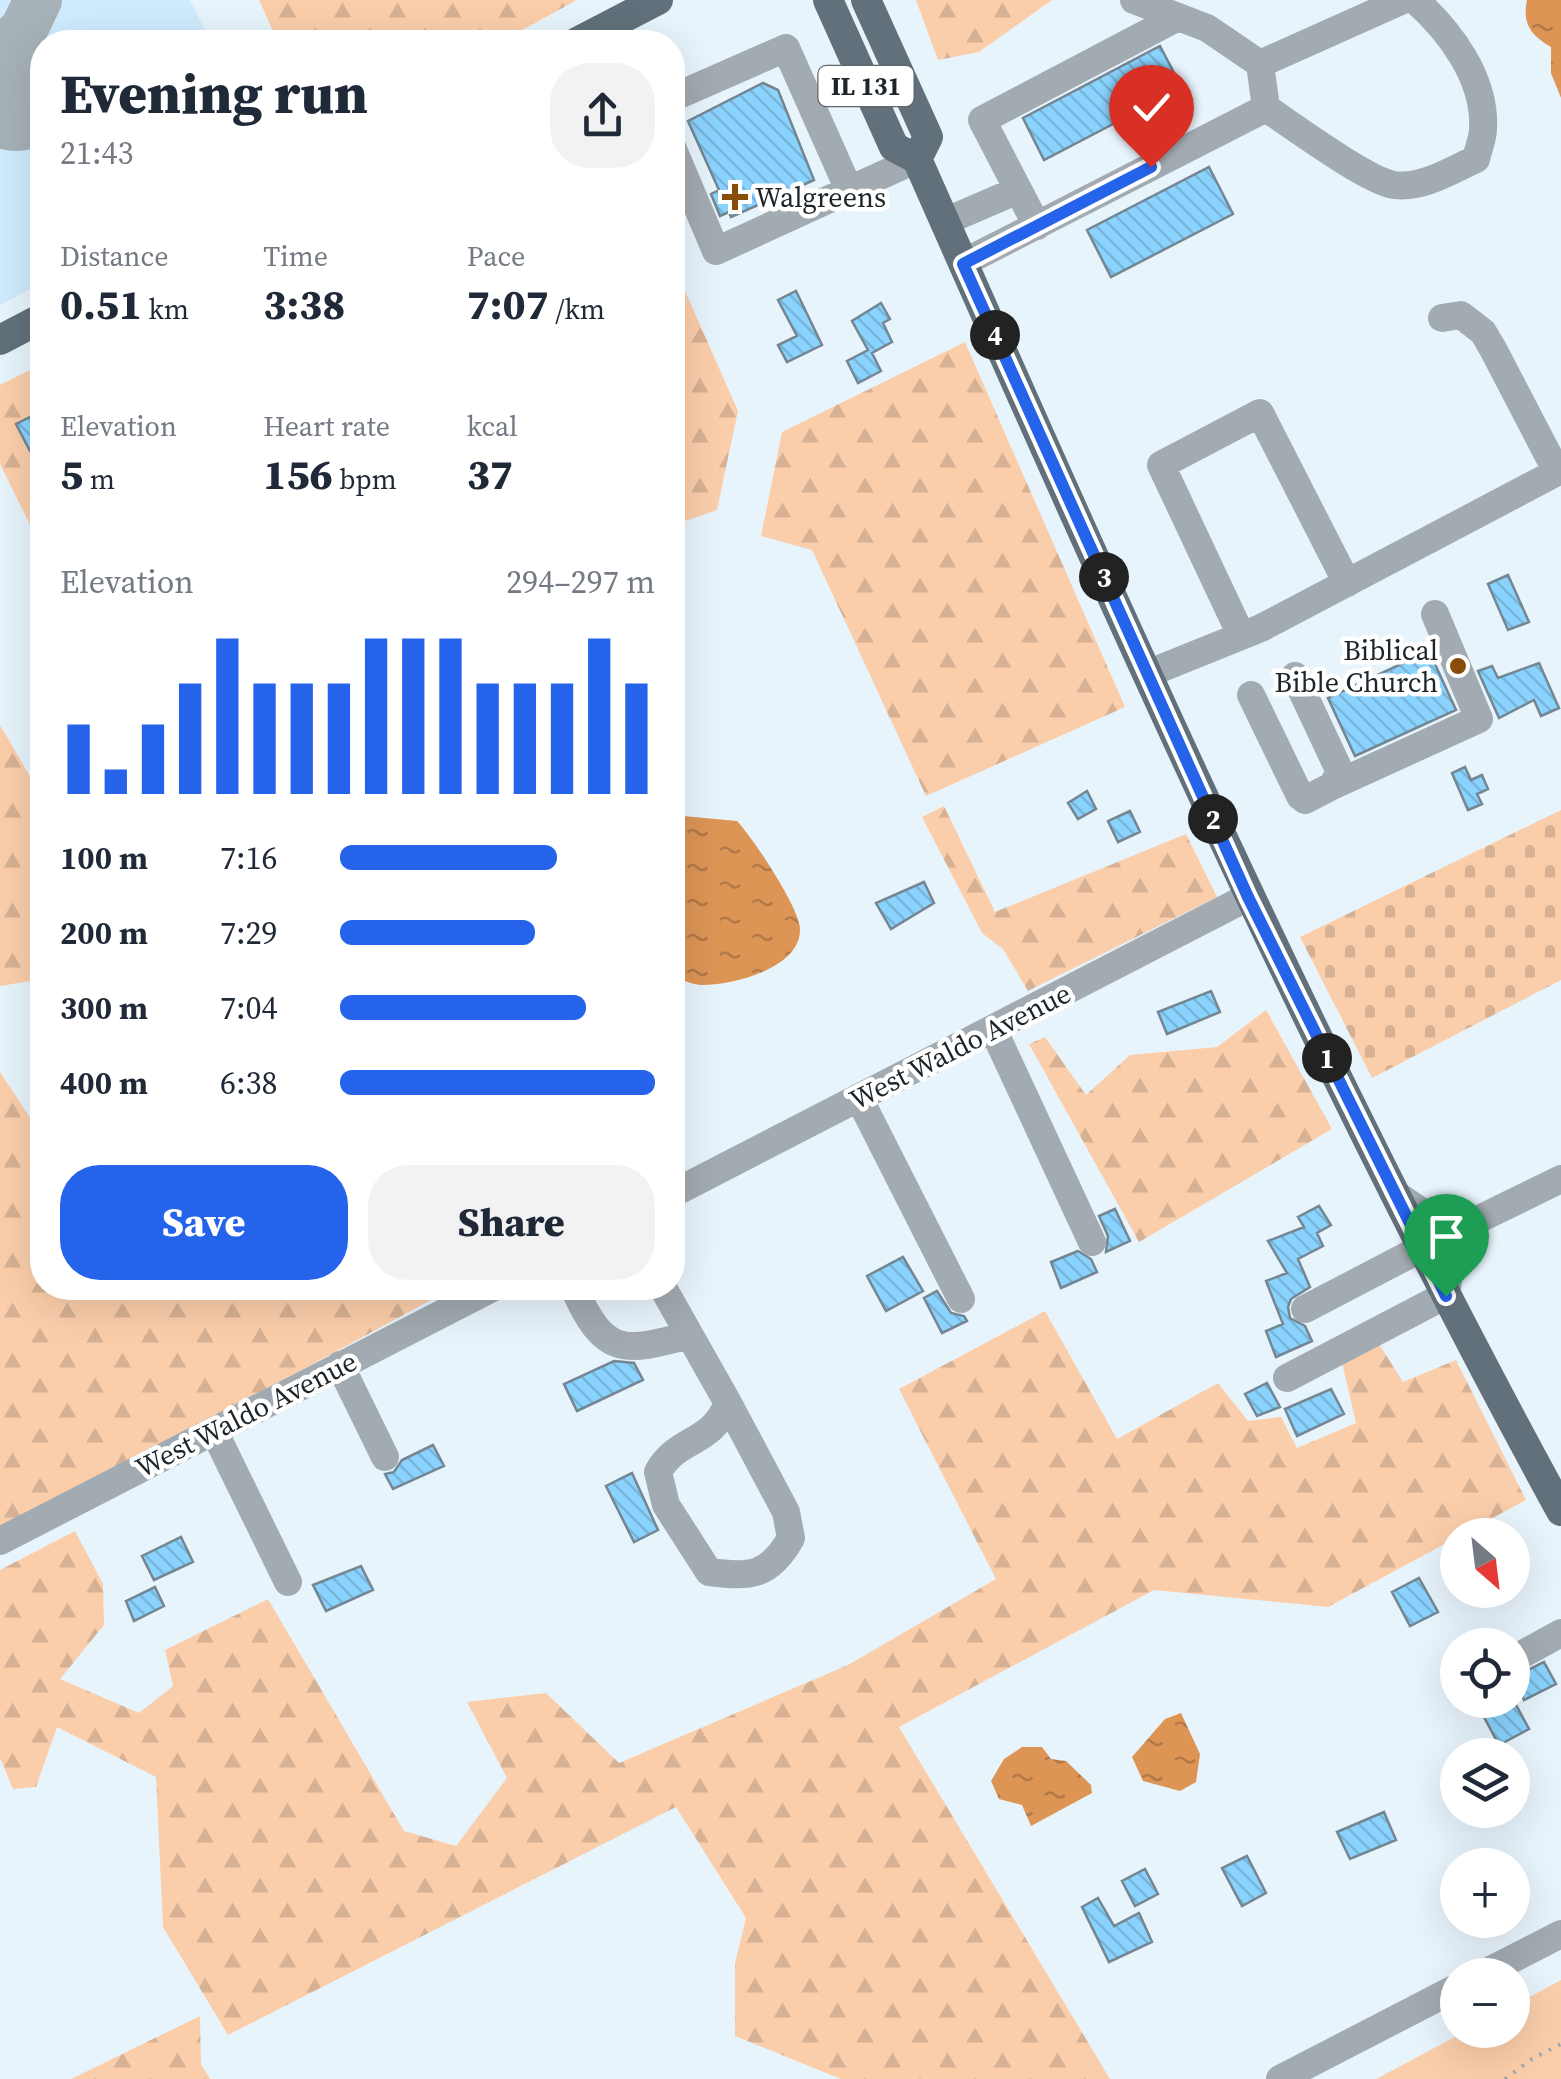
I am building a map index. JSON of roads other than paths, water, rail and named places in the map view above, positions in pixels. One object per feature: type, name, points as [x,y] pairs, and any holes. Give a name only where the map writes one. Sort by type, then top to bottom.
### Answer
[{"type":"main road","points":[[621,30],[658,0]]},
{"type":"main road","name":"IL 131","points":[[828,0],[894,147],[916,159],[928,137],[866,0]]},
{"type":"main road","points":[[916,159],[1248,897],[1446,1296],[1561,1511]]},
{"type":"main road","points":[[0,340],[30,324]]},
{"type":"street","points":[[1134,0],[1207,28],[1260,64],[1266,108],[1356,166],[1394,184],[1429,181],[1476,159],[1484,128],[1476,82],[1441,23],[1415,0]]},
{"type":"street","points":[[1260,64],[1402,0]]},
{"type":"street","points":[[1037,226],[982,120],[1178,17]]},
{"type":"street","points":[[685,92],[786,48],[848,190]]},
{"type":"street","points":[[963,264],[1266,108]]},
{"type":"street","points":[[685,178],[716,251],[916,159]]},
{"type":"street","points":[[944,222],[1018,190]]},
{"type":"street","points":[[1147,674],[1261,628],[1559,471],[1482,332],[1462,315],[1442,318]]},
{"type":"street","points":[[1241,634],[1161,466],[1260,413],[1347,583]]},
{"type":"street","points":[[1251,695],[1300,796],[1306,800],[1479,718],[1435,614]]},
{"type":"street","points":[[1295,676],[1340,772],[1332,786]]},
{"type":"street","name":"West Waldo Avenue","points":[[685,1187],[1248,897]]},
{"type":"street","points":[[993,1029],[1092,1242]]},
{"type":"street","points":[[858,1098],[961,1299]]},
{"type":"street","points":[[1394,1193],[1440,1224],[1472,1223],[1561,1178]]},
{"type":"street","points":[[1287,1378],[1446,1296],[1450,1265],[1472,1223]]},
{"type":"street","points":[[1305,1308],[1422,1248]]},
{"type":"street","name":"West Waldo Avenue","points":[[0,1541],[469,1300]]},
{"type":"street","points":[[580,1300],[596,1330],[612,1341],[640,1349],[690,1336]]},
{"type":"street","points":[[670,1300],[728,1402],[786,1512],[791,1538],[781,1556],[764,1570],[744,1577],[709,1572],[666,1505],[658,1472],[667,1456],[710,1432],[721,1421],[728,1402]]},
{"type":"street","points":[[340,1366],[386,1458]]},
{"type":"street","points":[[214,1431],[288,1582]]},
{"type":"street","points":[[1530,1650],[1561,1633]]},
{"type":"street","points":[[1514,1958],[1561,1934]]},
{"type":"street","points":[[1280,2079],[1440,1996]]},
{"type":"water","points":[[1527,0],[1561,0],[1561,98],[1551,73],[1551,47],[1530,28]]},
{"type":"water","points":[[685,816],[737,821],[792,904],[800,928],[798,942],[778,964],[747,978],[698,985],[685,980]]},
{"type":"water","points":[[1181,1713],[1200,1754],[1196,1782],[1180,1791],[1143,1781],[1132,1757],[1165,1719]]},
{"type":"water","points":[[1022,1747],[1042,1747],[1051,1759],[1066,1761],[1091,1785],[1092,1793],[1031,1826],[1022,1805],[999,1799],[991,1781],[1004,1759]]},
{"type":"place","name":"Walgreens","points":[[735,197]]},
{"type":"place","name":"Biblical Bible Church","points":[[1458,666]]}]
